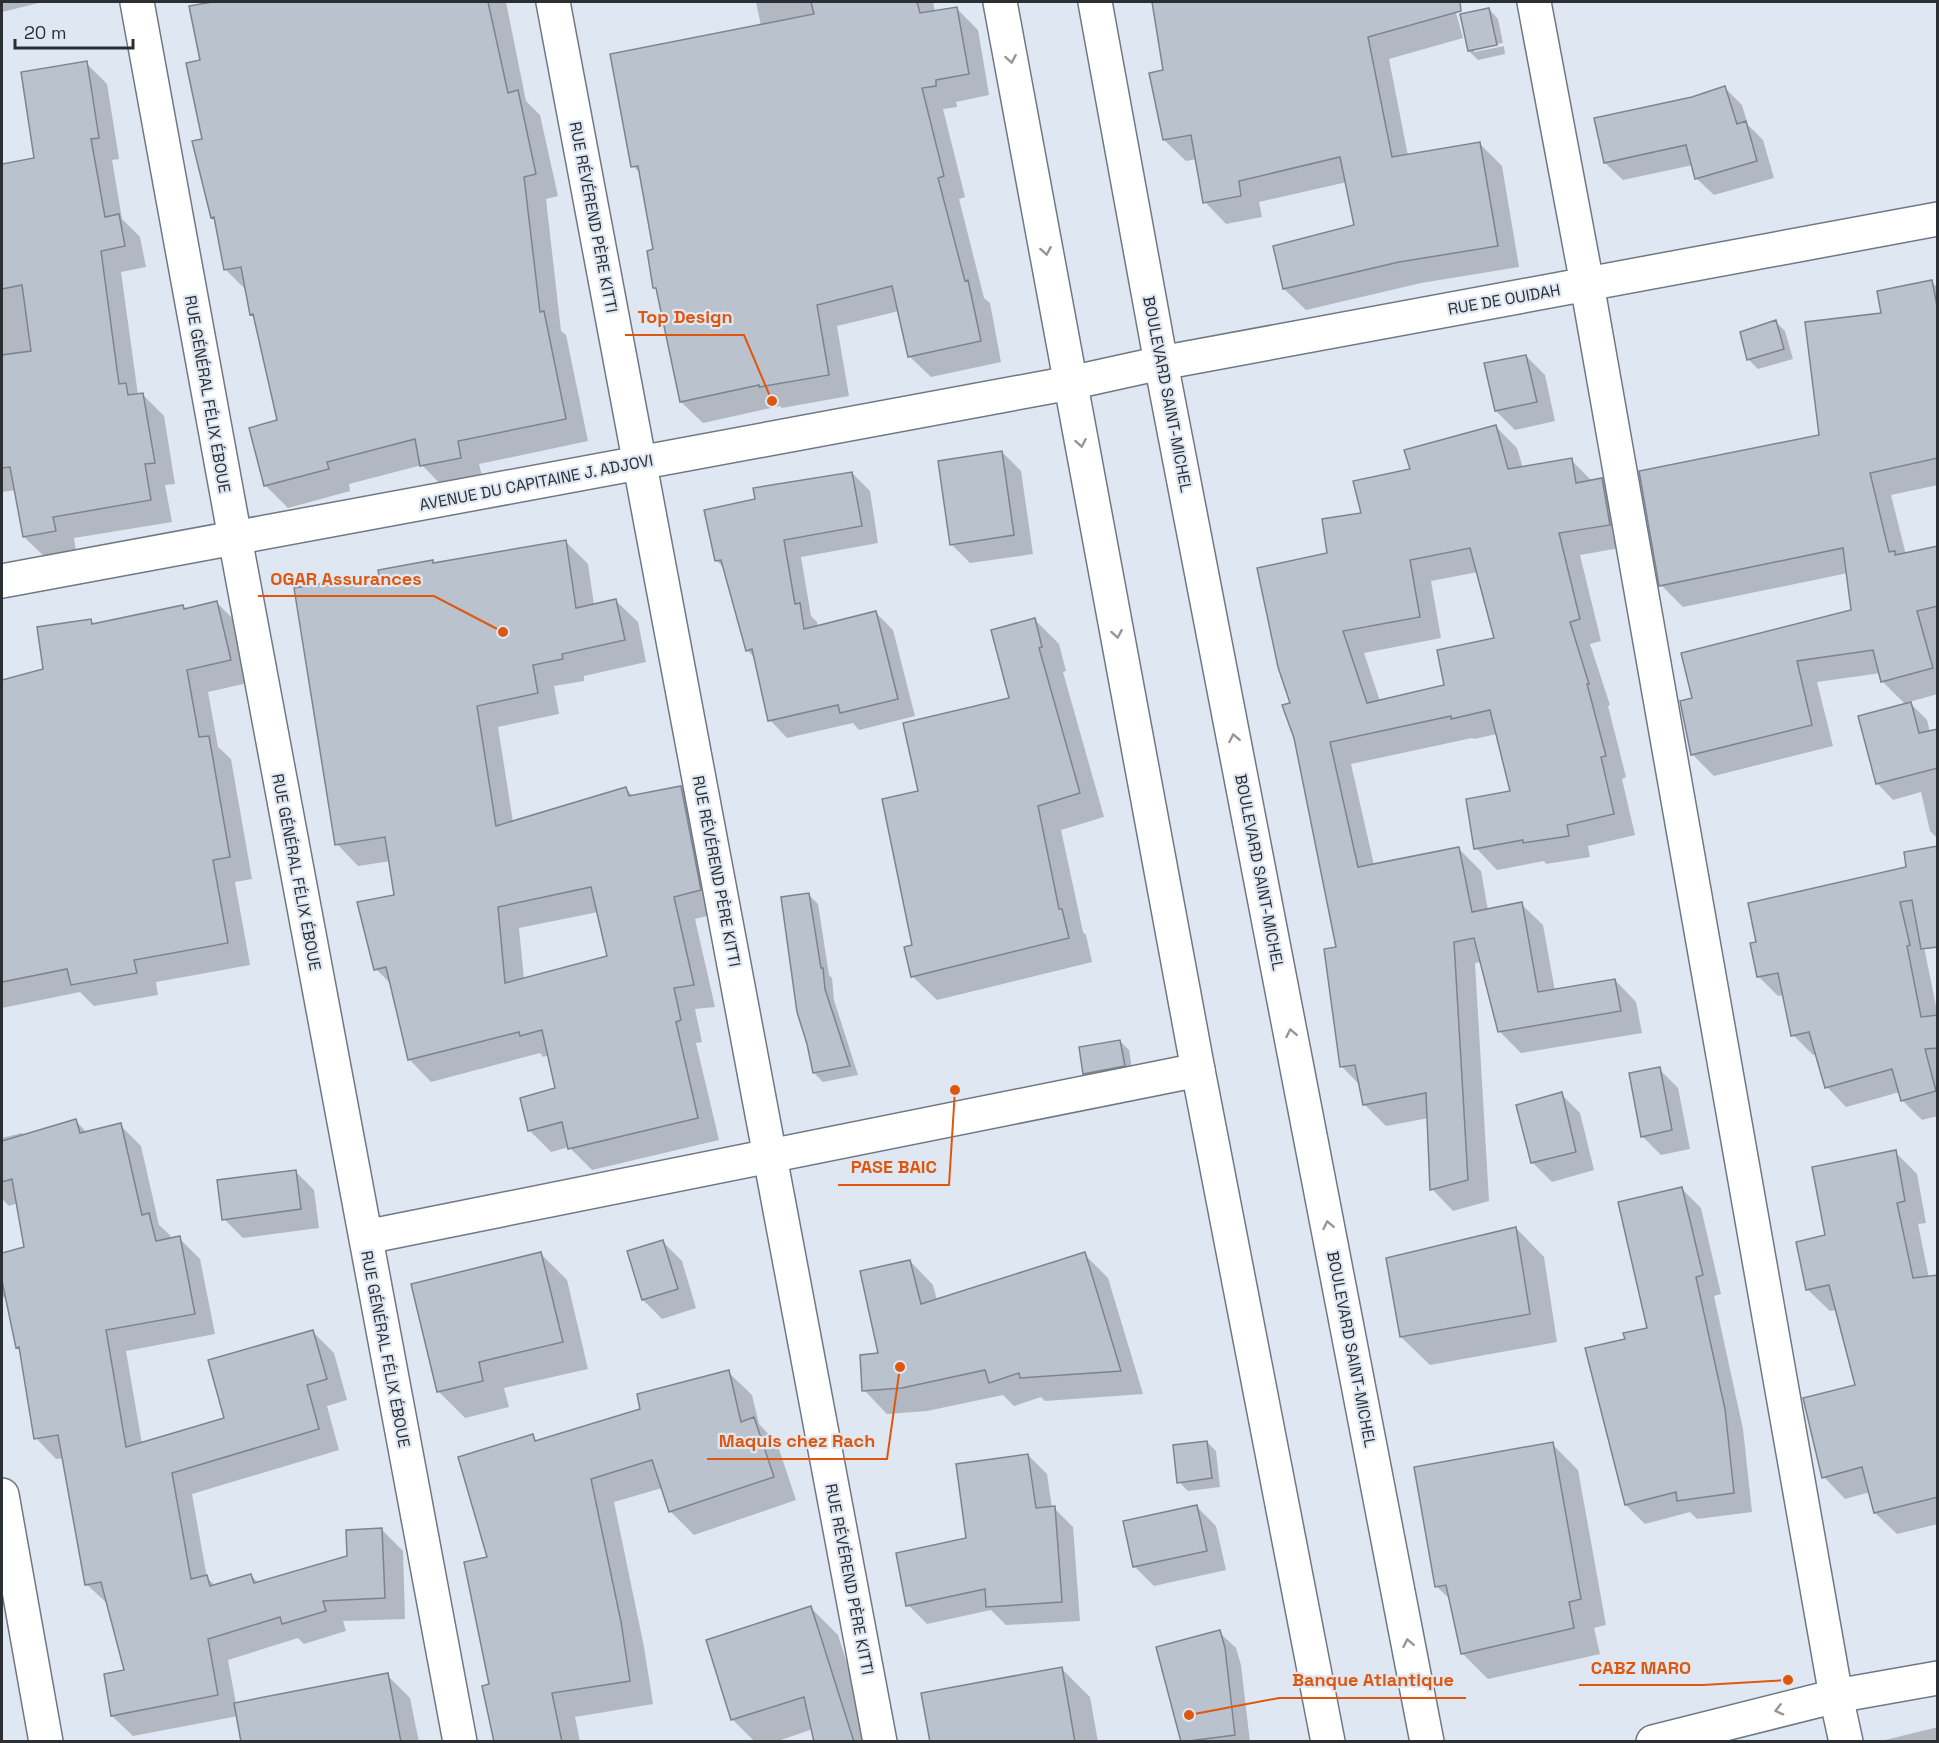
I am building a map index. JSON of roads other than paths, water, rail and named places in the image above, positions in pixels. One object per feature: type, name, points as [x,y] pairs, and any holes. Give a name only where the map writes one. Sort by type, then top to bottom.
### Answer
[{"type":"main road","name":"RUE GÉNÉRAL FÉLIX ÉBOUE","points":[[136,2],[460,1742]]},
{"type":"main road","name":"RUE RÉVÉREND PÈRE KITTI","points":[[553,2],[880,1742]]},
{"type":"main road","points":[[1000,2],[1197,1070],[1328,1742]]},
{"type":"main road","name":"BOULEVARD SAINT-MICHEL","points":[[1095,2],[1161,363],[1427,1742]]},
{"type":"main road","points":[[1534,2],[1587,284],[1836,1696],[1846,1742]]},
{"type":"main road","name":"RUE DE OUIDAH","points":[[1070,383],[1161,363],[1938,219]]},
{"type":"main road","name":"AVENUE DU CAPITAINE J. ADJOVI","points":[[2,581],[1070,383]]},
{"type":"main road","points":[[366,1238],[1197,1070]]},
{"type":"main road","points":[[2,1495],[46,1742]]},
{"type":"main road","points":[[1653,1742],[1836,1696],[1938,1678]]},
{"type":"place","name":"Top Design","points":[[772,401]]},
{"type":"place","name":"OGAR Assurances","points":[[503,632]]},
{"type":"place","name":"PASE BAIC","points":[[955,1090]]},
{"type":"place","name":"Maquis chez Rach","points":[[900,1367]]},
{"type":"place","name":"CABZ MARO","points":[[1788,1680]]},
{"type":"place","name":"Banque Atlantique","points":[[1189,1715]]}]
